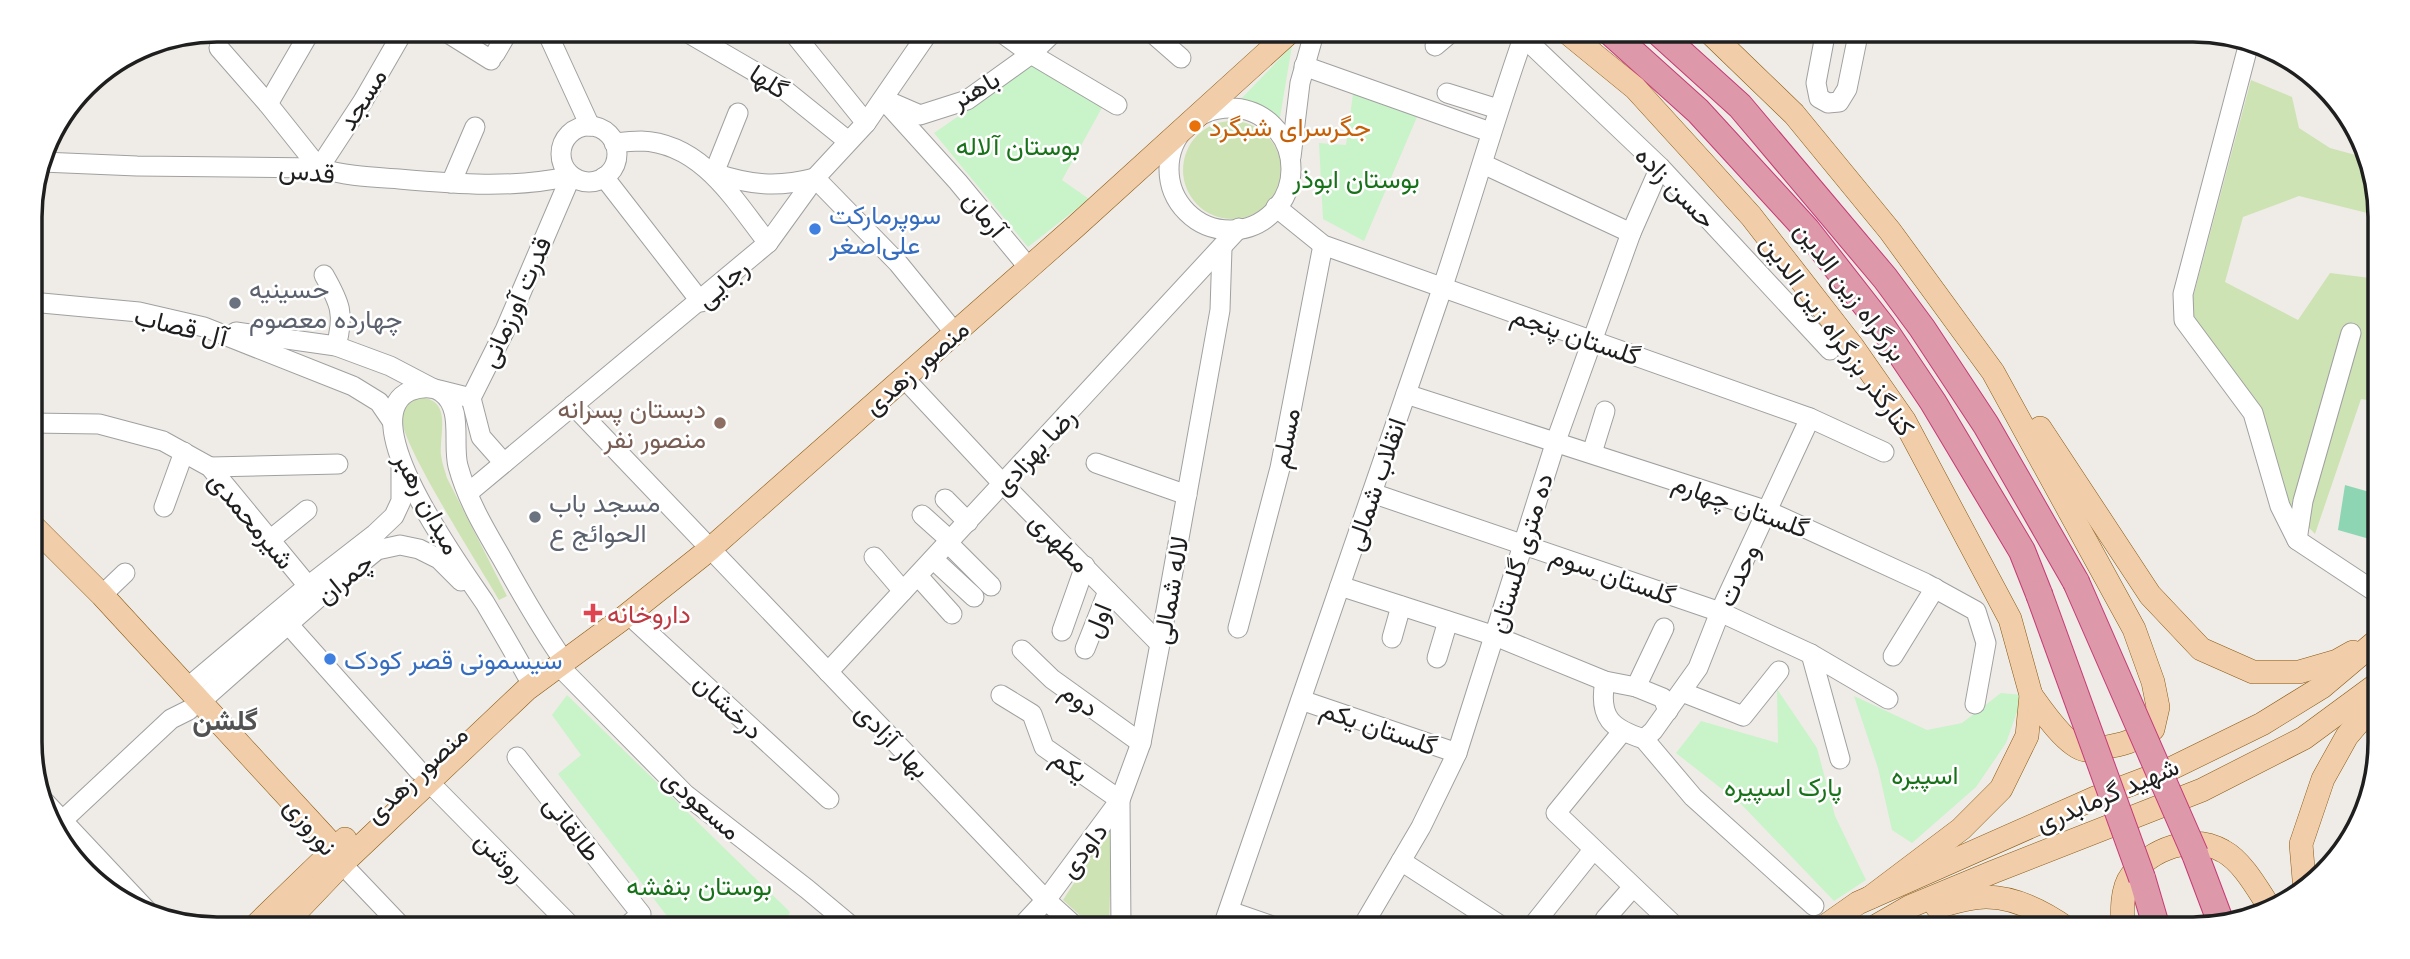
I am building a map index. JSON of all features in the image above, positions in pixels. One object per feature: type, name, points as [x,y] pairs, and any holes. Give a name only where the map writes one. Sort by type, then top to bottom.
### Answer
[{"type":"highway","name":"بزرگراه زین الدین","points":[[1621,42],[1707,121],[1807,230],[1882,326],[1933,401],[2022,551],[2142,878],[2153,917]]},
{"type":"highway","name":"بزرگراه زین الدین","points":[[1669,42],[1740,106],[1885,278],[1922,328],[1986,425],[2076,582],[2195,854],[2218,915]]},
{"type":"main road","name":"منصور زهدی","points":[[266,917],[423,776],[530,687],[710,549],[1186,126],[1269,42]]},
{"type":"main road","name":"کنارگذر بزرگراه زین الدین","points":[[1579,42],[1635,88],[1751,216],[1905,419],[2010,619],[2031,695]]},
{"type":"main road","points":[[1713,42],[1746,68]]},
{"type":"main road","points":[[1719,42],[1794,114],[1889,230],[1993,372],[2040,428],[2150,595],[2201,649],[2253,672],[2299,672],[2337,661],[2368,644]]},
{"type":"main road","points":[[1993,372],[2134,629],[2153,682],[2158,708],[2153,729],[2123,745],[2086,751],[2076,746],[2049,719],[2031,695]]},
{"type":"main road","name":"نوروزی","points":[[42,535],[102,596],[185,703]]},
{"type":"main road","name":"نوروزی","points":[[42,556],[334,857]]},
{"type":"main road","name":"شهید گرمابدری","points":[[1838,917],[1871,897],[2095,798],[2166,771],[2262,724],[2322,687],[2368,648]]},
{"type":"main road","name":"شهید گرمابدری","points":[[1892,917],[1911,906],[1981,877],[2203,790],[2304,738],[2368,691]]},
{"type":"main road","points":[[1871,897],[1961,829],[2001,789],[2027,736],[2031,695]]},
{"type":"main road","points":[[2304,878],[2301,844],[2323,779],[2347,736],[2368,711]]},
{"type":"main road","points":[[2122,917],[2129,877],[2154,854],[2180,844],[2206,845],[2224,851],[2252,879],[2265,901]]},
{"type":"main road","name":"منصور زهدی","points":[[289,917],[334,857]]},
{"type":"main road","points":[[1906,917],[1924,909],[1985,897],[2013,901],[2052,917]]},
{"type":"street","points":[[268,104],[304,42]]},
{"type":"street","name":"مسجد","points":[[319,168],[363,101],[397,42]]},
{"type":"street","points":[[465,42],[493,57],[502,42]]},
{"type":"street","points":[[552,42],[590,126]]},
{"type":"street","name":"گلها","points":[[704,42],[781,87],[848,141]]},
{"type":"street","points":[[800,42],[866,123]]},
{"type":"street","name":"رجایی","points":[[468,493],[701,302],[768,243],[815,178],[866,123],[922,42]]},
{"type":"street","points":[[1014,42],[1117,106]]},
{"type":"street","name":"باهنر","points":[[883,99],[920,115],[967,100],[1044,42]]},
{"type":"street","points":[[1163,42],[1181,58]]},
{"type":"street","points":[[1290,162],[1279,132],[1268,121],[1240,108],[1223,109],[1198,117],[1186,126],[1174,144],[1168,175],[1172,191],[1181,205],[1199,221],[1223,229],[1240,229],[1253,224],[1276,207],[1290,178],[1300,83],[1311,42]]},
{"type":"street","points":[[1436,46],[1440,42]]},
{"type":"street","name":"انقلاب شمالی","points":[[1227,917],[1442,288],[1483,164],[1490,132],[1519,42]]},
{"type":"street","name":"حسن زاده","points":[[1532,42],[1660,167],[1830,350]]},
{"type":"street","points":[[1824,42],[1816,83],[1819,98],[1828,103],[1839,102],[1847,89],[1857,42]]},
{"type":"street","points":[[219,48],[319,168]]},
{"type":"street","points":[[2247,50],[2183,294],[2184,320],[2253,413],[2280,506],[2297,540],[2368,587]]},
{"type":"street","points":[[1304,66],[1490,132]]},
{"type":"street","points":[[1447,93],[1498,109]]},
{"type":"street","name":"آرمان","points":[[883,99],[958,182],[1029,268]]},
{"type":"street","points":[[714,173],[738,113]]},
{"type":"street","points":[[590,126],[605,132],[614,143],[615,162],[604,177],[587,182],[571,176],[561,161],[563,144],[574,131],[590,126]]},
{"type":"street","points":[[451,183],[475,127]]},
{"type":"street","points":[[614,143],[642,141],[669,146],[692,157],[714,173],[768,243]]},
{"type":"street","name":"قدس","points":[[51,162],[319,168],[341,175],[508,185],[571,176]]},
{"type":"street","points":[[1483,164],[1631,233]]},
{"type":"street","name":"ده متری گلستان","points":[[1368,917],[1401,861],[1457,753],[1556,441],[1631,233],[1660,167]]},
{"type":"street","points":[[714,173],[744,183],[771,185],[794,184],[815,178],[898,263],[955,333]]},
{"type":"street","name":"قدرت آورزمانی","points":[[204,327],[336,346],[390,366],[435,389],[471,398],[505,330],[571,176]]},
{"type":"street","points":[[604,177],[701,302]]},
{"type":"street","name":"گلستان پنجم","points":[[1276,207],[1322,245],[1810,418],[1884,452]]},
{"type":"street","name":"رضا بهزادی","points":[[828,672],[1240,229]]},
{"type":"street","name":"مسلم","points":[[1238,628],[1280,468],[1322,245]]},
{"type":"street","name":"لاله شمالی","points":[[1121,917],[1121,800],[1141,743],[1160,644],[1220,310],[1222,248]]},
{"type":"street","points":[[324,275],[338,299],[342,325],[336,346]]},
{"type":"street","name":"آل قصاب","points":[[42,303],[139,312],[204,327],[353,386],[379,402],[391,421]]},
{"type":"street","points":[[2297,540],[2303,500],[2351,333]]},
{"type":"street","name":"مطهری","points":[[904,378],[1003,484],[1160,644]]},
{"type":"street","name":"میدان رهبر","points":[[530,687],[497,625],[430,517],[401,461],[391,421],[394,406],[410,391],[435,389],[453,406],[458,465],[468,493],[478,516],[562,664]]},
{"type":"street","name":"گلستان چهارم","points":[[1406,394],[1768,511],[1935,588],[1976,611],[1986,643],[1975,704]]},
{"type":"street","points":[[471,398],[481,437],[503,463]]},
{"type":"street","name":"بهار آزادی","points":[[573,405],[1065,917]]},
{"type":"street","points":[[1592,453],[1605,411]]},
{"type":"street","name":"وحدت","points":[[1644,739],[1668,711],[1698,668],[1720,612],[1810,418]]},
{"type":"street","name":"شیرمحمدی","points":[[42,423],[99,424],[163,441],[210,467],[313,592]]},
{"type":"street","points":[[164,507],[184,453]]},
{"type":"street","name":"چمران","points":[[60,819],[394,516],[401,501],[401,461]]},
{"type":"street","points":[[1096,463],[1187,495]]},
{"type":"street","points":[[210,467],[338,464]]},
{"type":"street","name":"گلستان سوم","points":[[1372,494],[1720,612],[1811,654],[1888,699]]},
{"type":"street","points":[[946,499],[968,522]]},
{"type":"street","points":[[270,540],[307,510]]},
{"type":"street","points":[[922,514],[949,542],[982,592],[933,559]]},
{"type":"street","name":"چمران","points":[[313,592],[377,550],[400,545],[419,549],[439,559],[497,625]]},
{"type":"street","points":[[873,557],[904,591]]},
{"type":"street","points":[[1062,631],[1085,566]]},
{"type":"street","points":[[102,596],[125,573]]},
{"type":"street","points":[[918,576],[952,614]]},
{"type":"street","points":[[1340,586],[1495,636],[1605,681],[1636,687],[1663,698],[1668,711]]},
{"type":"street","points":[[1893,656],[1935,588]]},
{"type":"street","name":"اول","points":[[1085,649],[1108,591]]},
{"type":"street","points":[[1392,638],[1401,606]]},
{"type":"street","points":[[497,625],[506,633],[515,633],[529,622],[530,608]]},
{"type":"street","name":"درخشان","points":[[628,614],[829,799]]},
{"type":"street","name":"روشن","points":[[283,617],[423,776],[562,917]]},
{"type":"street","points":[[1437,658],[1448,621]]},
{"type":"street","points":[[1636,687],[1664,628]]},
{"type":"street","name":"دوم","points":[[1022,650],[1052,679],[1141,743]]},
{"type":"street","points":[[1811,654],[1840,760]]},
{"type":"street","name":"مسعودی","points":[[562,664],[685,793],[840,917]]},
{"type":"street","points":[[1682,692],[1743,716],[1779,671]]},
{"type":"street","points":[[1605,681],[1602,701],[1605,715],[1622,732],[1644,739],[1693,797],[1814,906]]},
{"type":"street","name":"یکم","points":[[1001,695],[1032,714],[1044,747],[1121,800]]},
{"type":"street","name":"گلستان یکم","points":[[1301,700],[1457,753]]},
{"type":"street","points":[[1622,732],[1556,813],[1665,917]]},
{"type":"street","name":"طالقانی","points":[[517,757],[641,914],[638,917]]},
{"type":"street","name":"داودی","points":[[1030,917],[1121,800]]},
{"type":"street","points":[[63,824],[131,894]]},
{"type":"street","points":[[1540,917],[1593,850]]},
{"type":"street","points":[[334,857],[392,917]]},
{"type":"street","points":[[1401,861],[1480,917]]},
{"type":"street","points":[[1607,917],[1633,887]]},
{"type":"green space","points":[[1292,46],[1279,123],[1238,102]]},
{"type":"green space","name":"بوستان آلاله","points":[[1037,62],[1104,104],[1062,180],[1089,199],[1028,247],[934,133]]},
{"type":"green space","points":[[2251,80],[2292,97],[2299,128],[2330,148],[2357,155],[2367,194],[2368,213],[2299,196],[2243,217],[2225,282],[2298,320],[2330,273],[2368,278],[2368,400],[2361,399],[2315,534],[2274,491],[2253,413],[2188,316]]},
{"type":"green space","name":"بوستان ابوذر","points":[[1353,94],[1417,117],[1364,241],[1323,219],[1319,143],[1346,145]]},
{"type":"green space","points":[[1232,121],[1251,125],[1267,135],[1277,151],[1281,170],[1277,189],[1267,205],[1251,215],[1232,219],[1213,215],[1197,205],[1187,189],[1183,170],[1187,151],[1197,135],[1213,125]]},
{"type":"green space","points":[[416,397],[436,403],[440,409],[441,455],[447,478],[507,596],[499,600],[428,479],[405,433],[402,415]]},
{"type":"green space","points":[[2345,485],[2368,492],[2368,539],[2338,530]]},
{"type":"green space","name":"پارک اسپیره","points":[[1777,689],[1817,748],[1835,816],[1866,880],[1834,901],[1741,804],[1676,753],[1701,721],[1778,743]]},
{"type":"green space","name":"اسپیره","points":[[2001,693],[2023,695],[2006,743],[1976,787],[1912,843],[1892,830],[1878,768],[1854,696],[1927,730],[1962,723]]},
{"type":"green space","name":"بوستان بنفشه","points":[[567,695],[790,912],[788,917],[668,917],[558,774],[581,755],[552,715]]},
{"type":"green space","points":[[1112,824],[1109,917],[1082,917],[1063,900]]},
{"type":"place","name":"جگرسرای شبگرد","points":[[1195,126]]},
{"type":"place","name":"سوپرمارکت علی‌اصغر","points":[[815,229]]},
{"type":"place","name":"حسینیه چهارده معصوم","points":[[235,303]]},
{"type":"place","name":"دبستان پسرانه منصور نفر","points":[[720,423]]},
{"type":"place","name":"مسجد باب الحوائج ع","points":[[535,517]]},
{"type":"place","name":"داروخانه","points":[[593,613]]},
{"type":"place","name":"سیسمونی قصر کودک","points":[[330,659]]},
{"type":"district","name":"گلشن","points":[[225,719]]}]
